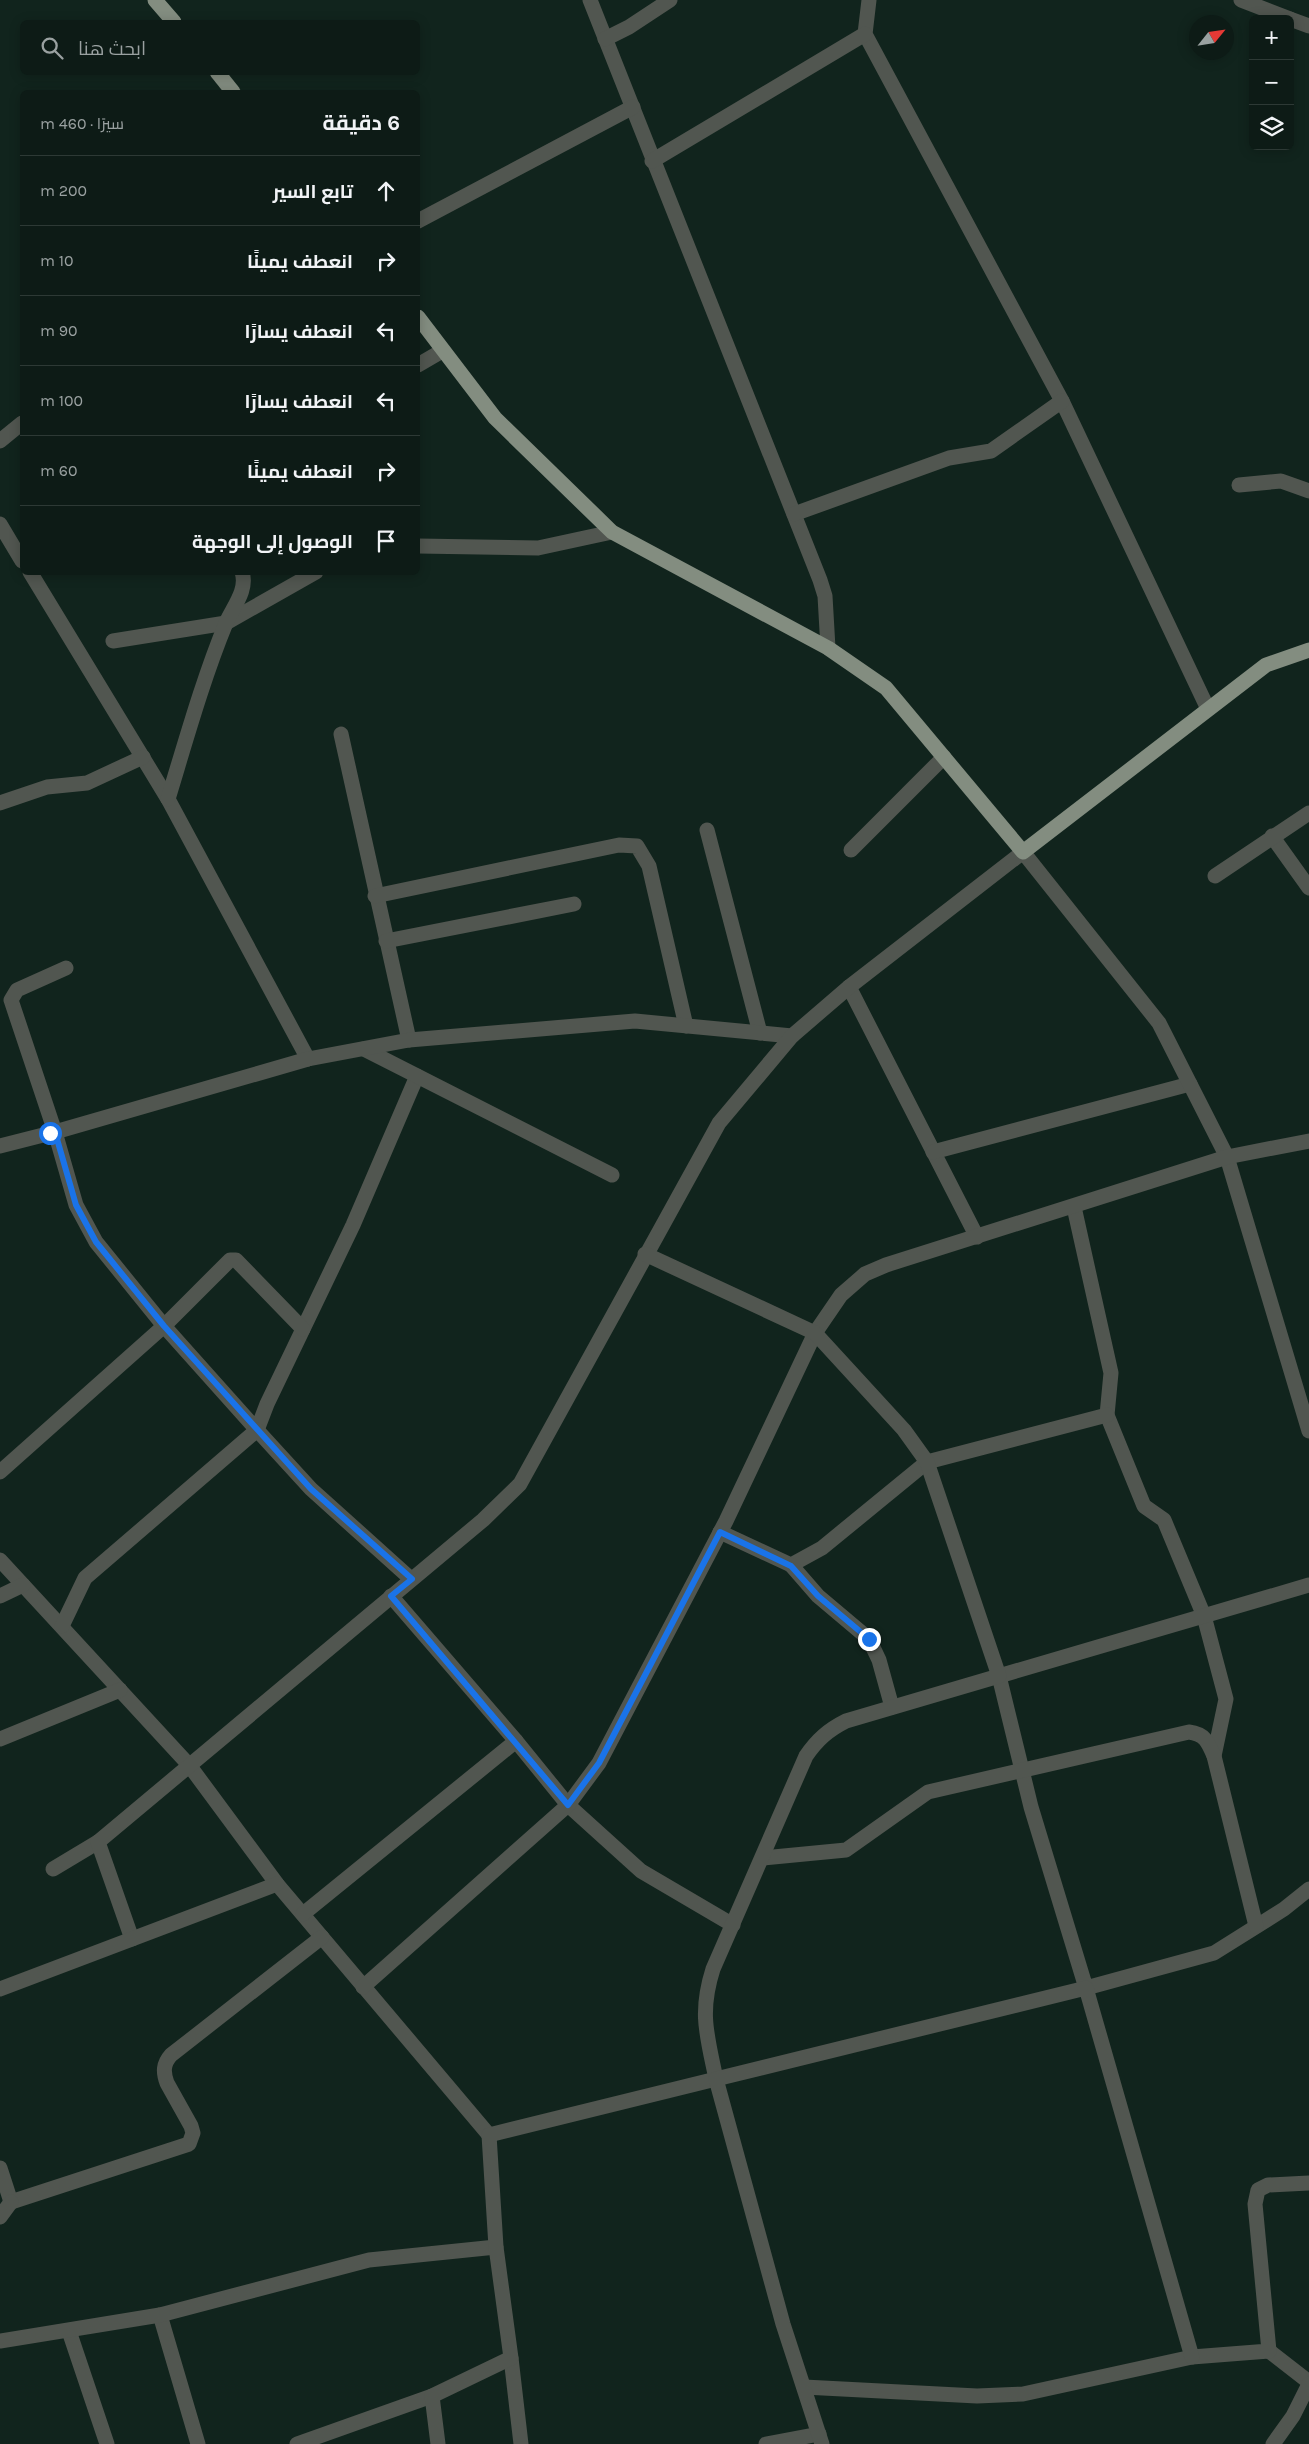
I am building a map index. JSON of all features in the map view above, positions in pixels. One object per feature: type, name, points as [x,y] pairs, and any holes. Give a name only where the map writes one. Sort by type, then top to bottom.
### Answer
[{"type":"main road","points":[[155,0],[172,20]]},
{"type":"main road","points":[[219,75],[232,90]]},
{"type":"main road","points":[[420,319],[442,351],[495,418],[612,532],[828,648],[886,688],[1023,852],[1266,665],[1309,650]]},
{"type":"street","points":[[590,0],[822,588],[828,648]]},
{"type":"street","points":[[606,39],[629,27],[670,0]]},
{"type":"street","points":[[869,0],[865,34],[1062,401],[1208,709]]},
{"type":"street","points":[[1241,0],[1280,15]]},
{"type":"street","points":[[1294,20],[1309,26]]},
{"type":"street","points":[[652,161],[865,34]]},
{"type":"street","points":[[420,219],[633,107]]},
{"type":"street","points":[[420,364],[442,351]]},
{"type":"street","points":[[794,514],[949,458],[991,451],[1062,401]]},
{"type":"street","points":[[0,441],[20,425]]},
{"type":"street","points":[[1239,484],[1281,481],[1309,491]]},
{"type":"street","points":[[0,524],[20,558]]},
{"type":"street","points":[[420,546],[538,548],[612,532]]},
{"type":"street","points":[[32,575],[168,799],[308,1059]]},
{"type":"street","points":[[168,799],[226,624],[242,591],[243,575]]},
{"type":"street","points":[[113,641],[226,624],[311,575]]},
{"type":"street","points":[[341,734],[375,896],[409,1040]]},
{"type":"street","points":[[0,803],[46,787],[87,783],[143,757]]},
{"type":"street","points":[[851,850],[944,757]]},
{"type":"street","points":[[1214,876],[1309,813]]},
{"type":"street","points":[[707,830],[760,1033]]},
{"type":"street","points":[[1272,836],[1309,888]]},
{"type":"street","points":[[375,896],[619,845],[637,846],[649,866],[686,1026]]},
{"type":"street","points":[[53,1869],[98,1842],[483,1520],[520,1484],[645,1254],[719,1123],[792,1036],[849,987],[1023,852],[1159,1023],[1227,1156],[1309,1431]]},
{"type":"street","points":[[386,941],[574,904]]},
{"type":"street","points":[[66,968],[16,990],[11,1000],[55,1132],[76,1205],[96,1242],[164,1326],[311,1489],[412,1579]]},
{"type":"street","points":[[849,987],[977,1238]]},
{"type":"street","points":[[0,1146],[308,1059],[409,1040],[635,1021],[792,1036]]},
{"type":"street","points":[[364,1049],[612,1175]]},
{"type":"street","points":[[62,1626],[85,1578],[257,1430],[267,1404],[353,1224],[417,1076]]},
{"type":"street","points":[[933,1152],[1190,1084]]},
{"type":"street","points":[[363,1987],[568,1805],[599,1763],[720,1532],[815,1333],[841,1295],[864,1274],[886,1265],[1074,1207],[1227,1156],[1307,1144]]},
{"type":"street","points":[[1074,1207],[1111,1372],[1107,1416],[1144,1506],[1164,1520],[1204,1616],[1226,1699],[1214,1756]]},
{"type":"street","points":[[645,1254],[815,1333],[904,1430],[927,1462],[999,1676],[1022,1770],[1192,2357]]},
{"type":"street","points":[[0,1472],[164,1326],[226,1263],[233,1259],[303,1329]]},
{"type":"street","points":[[791,1566],[822,1548],[927,1462],[1107,1416]]},
{"type":"street","points":[[720,1532],[791,1566],[818,1596],[869,1639],[879,1660],[892,1707]]},
{"type":"street","points":[[0,1560],[188,1765],[278,1884],[489,2135],[496,2248],[521,2444]]},
{"type":"street","points":[[0,1596],[23,1585]]},
{"type":"street","points":[[766,2444],[820,2439],[783,2324],[716,2079],[704,2016],[705,1992],[713,1969],[806,1756],[816,1741],[846,1721],[1309,1585]]},
{"type":"street","points":[[391,1596],[516,1741],[568,1805],[641,1870],[733,1925]]},
{"type":"street","points":[[0,1739],[120,1690]]},
{"type":"street","points":[[763,1858],[846,1850],[928,1792],[1189,1732],[1199,1733],[1206,1740],[1214,1756],[1256,1926]]},
{"type":"street","points":[[303,1914],[516,1741]]},
{"type":"street","points":[[98,1842],[132,1939]]},
{"type":"street","points":[[0,1989],[278,1884]]},
{"type":"street","points":[[489,2135],[1086,1988],[1214,1953],[1309,1889]]},
{"type":"street","points":[[0,2217],[11,2202],[189,2144],[193,2132],[164,2076],[165,2061],[322,1937]]},
{"type":"street","points":[[0,2168],[11,2202]]},
{"type":"street","points":[[1269,2350],[1255,2204],[1258,2190],[1268,2184],[1309,2183]]},
{"type":"street","points":[[0,2341],[160,2316],[369,2260],[496,2248]]},
{"type":"street","points":[[160,2316],[198,2444]]},
{"type":"street","points":[[69,2331],[107,2444]]},
{"type":"street","points":[[804,2387],[977,2396],[1023,2394],[1192,2357],[1269,2350],[1309,2383],[1293,2416],[1273,2444]]},
{"type":"street","points":[[297,2444],[432,2396],[511,2358]]},
{"type":"street","points":[[432,2396],[438,2444]]},
{"type":"route","points":[[50,1133],[55,1132],[76,1205],[96,1242],[164,1326],[231,1398],[257,1430],[311,1489],[412,1579],[391,1596],[516,1741],[568,1805],[599,1763],[720,1532],[791,1566],[818,1596],[869,1639]]}]
